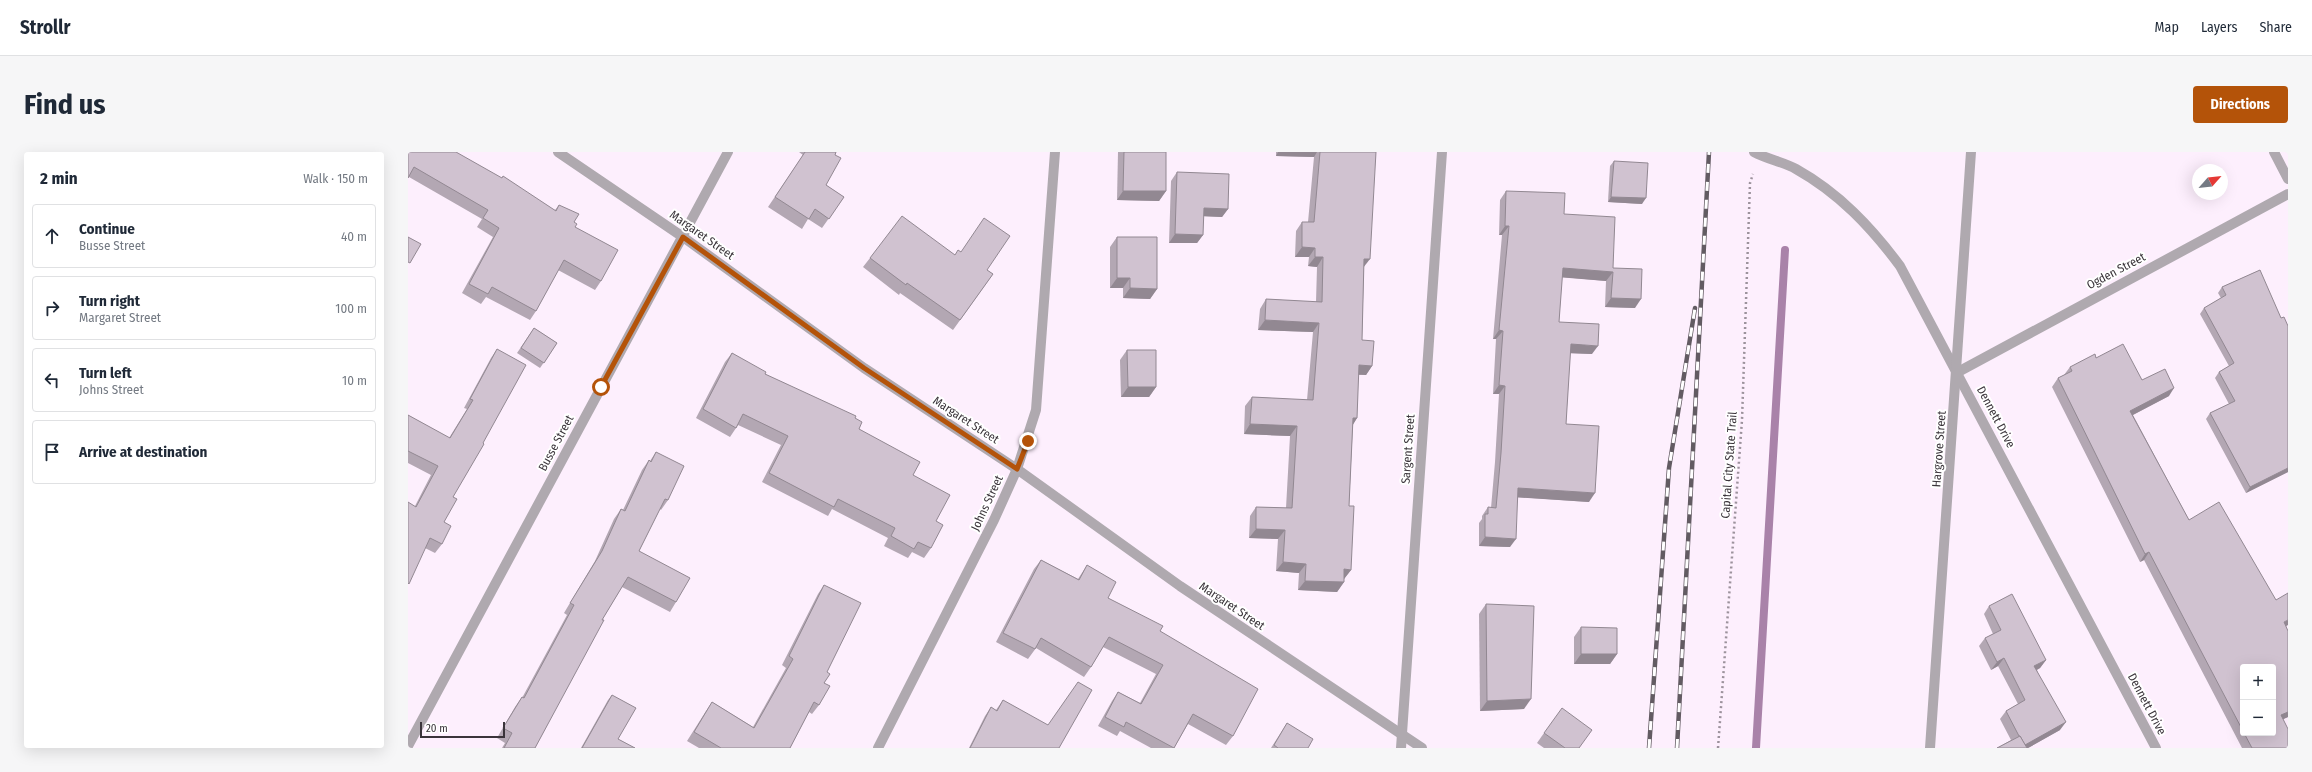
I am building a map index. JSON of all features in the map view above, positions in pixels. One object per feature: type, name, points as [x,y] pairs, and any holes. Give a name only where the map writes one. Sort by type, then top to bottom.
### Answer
[{"type":"street","name":"Margaret Street","points":[[558,152],[683,237],[864,368],[1017,469],[1193,595],[1318,680],[1402,733],[1422,748]]},
{"type":"street","name":"Busse Street","points":[[408,746],[728,152]]},
{"type":"street","name":"Johns Street","points":[[878,748],[994,520],[1017,469],[1036,410],[1055,152]]},
{"type":"street","name":"Sargent Street","points":[[1401,748],[1442,152]]},
{"type":"street","name":"Dennett Drive","points":[[1754,152],[1795,168],[1820,184],[1863,220],[1900,266],[1958,372],[2156,748]]},
{"type":"street","name":"Hargrove Street","points":[[1930,748],[1958,372],[1971,152]]},
{"type":"street","points":[[2274,152],[2288,179]]},
{"type":"street","name":"Ogden Street","points":[[1958,372],[2288,194]]},
{"type":"path","name":"Capital City State Trail","points":[[1718,748],[1742,420],[1750,184]]},
{"type":"building","points":[[408,152],[456,152],[502,178],[503,176],[556,211],[559,205],[579,214],[574,222],[577,224],[575,227],[618,250],[601,281],[564,260],[536,311],[492,287],[488,294],[469,284],[499,228],[483,218],[488,210],[414,167],[408,178]]},
{"type":"building","points":[[805,152],[836,152],[835,155],[841,158],[826,185],[844,197],[829,219],[815,209],[809,219],[775,197]]},
{"type":"building","points":[[1124,152],[1166,152],[1166,191],[1123,191]]},
{"type":"building","points":[[1320,152],[1376,152],[1370,259],[1364,259],[1362,340],[1374,341],[1372,366],[1359,365],[1357,418],[1353,418],[1349,506],[1354,506],[1351,570],[1344,569],[1344,582],[1305,581],[1306,564],[1283,562],[1285,530],[1256,529],[1256,507],[1292,508],[1297,426],[1250,424],[1252,397],[1313,400],[1319,323],[1265,320],[1266,299],[1322,302],[1323,257],[1315,257],[1315,248],[1302,247],[1302,222],[1314,222]]},
{"type":"building","points":[[1614,161],[1648,163],[1646,198],[1611,197]]},
{"type":"building","points":[[1177,172],[1229,174],[1228,209],[1204,208],[1203,235],[1175,234]]},
{"type":"building","points":[[1506,191],[1565,193],[1564,214],[1615,217],[1613,268],[1642,269],[1641,299],[1611,298],[1613,272],[1563,268],[1559,322],[1599,324],[1598,346],[1571,344],[1566,424],[1599,426],[1595,493],[1518,488],[1516,539],[1485,537],[1485,514],[1488,514],[1488,507],[1496,508],[1501,453],[1505,386],[1499,385],[1503,331],[1499,330],[1509,226],[1505,226]]},
{"type":"building","points":[[902,216],[955,255],[958,250],[961,252],[984,218],[1010,236],[987,270],[993,274],[960,320],[907,283],[906,285],[870,258]]},
{"type":"building","points":[[408,237],[421,244],[410,263],[408,262]]},
{"type":"building","points":[[1117,237],[1157,237],[1157,289],[1130,288],[1130,278],[1117,278]]},
{"type":"building","points":[[2260,270],[2281,318],[2284,317],[2288,326],[2288,468],[2250,487],[2210,413],[2235,401],[2219,372],[2234,363],[2204,308],[2226,295],[2222,287]]},
{"type":"building","points":[[534,328],[557,343],[544,363],[521,348]]},
{"type":"building","points":[[2123,344],[2142,380],[2165,369],[2174,388],[2130,411],[2189,520],[2219,502],[2276,600],[2288,593],[2288,620],[2284,622],[2288,631],[2288,712],[2281,715],[2288,729],[2288,748],[2252,748],[2246,736],[2276,736],[2276,664],[2240,664],[2240,725],[2149,552],[2145,554],[2058,378],[2072,371],[2070,367],[2095,354],[2096,358]]},
{"type":"building","points":[[497,349],[526,365],[483,443],[484,444],[453,497],[457,499],[444,522],[451,526],[442,544],[430,538],[409,584],[408,502],[416,507],[438,466],[408,451],[408,415],[450,438],[473,400],[470,399]]},
{"type":"building","points":[[1127,350],[1156,350],[1156,387],[1128,387]]},
{"type":"building","points":[[732,353],[766,372],[765,374],[856,416],[855,418],[862,422],[859,429],[920,462],[913,475],[950,495],[936,521],[943,525],[931,548],[918,542],[914,549],[891,536],[895,528],[838,499],[834,507],[769,473],[788,436],[743,414],[736,428],[703,409]]},
{"type":"building","points":[[656,452],[684,466],[668,500],[665,499],[639,551],[690,578],[676,602],[628,577],[602,620],[604,620],[535,748],[504,748],[512,733],[503,728],[522,697],[524,698],[574,605],[570,603],[602,551],[621,509],[625,511],[649,460],[651,462]]},
{"type":"building","points":[[1041,560],[1079,580],[1087,565],[1116,582],[1108,598],[1163,626],[1160,631],[1258,689],[1233,736],[1193,714],[1174,748],[1126,722],[1124,727],[1105,717],[1118,692],[1141,704],[1163,665],[1109,637],[1091,667],[1041,638],[1035,649],[1003,633]]},
{"type":"building","points":[[824,585],[861,603],[827,672],[830,674],[824,683],[830,686],[819,705],[814,702],[790,748],[721,748],[694,732],[712,702],[754,728],[793,659],[789,656]]},
{"type":"building","points":[[2012,594],[2046,660],[2034,666],[2066,722],[2025,745],[2006,711],[2025,700],[2004,658],[1997,662],[1985,638],[2001,630],[1989,606]]},
{"type":"building","points":[[1486,604],[1534,606],[1531,699],[1487,701]]},
{"type":"building","points":[[1581,627],[1617,628],[1617,654],[1581,654]]},
{"type":"building","points":[[1078,682],[1092,690],[1059,748],[970,748],[991,707],[997,711],[1003,700],[1048,725]]},
{"type":"building","points":[[612,695],[636,708],[618,739],[635,748],[582,748]]},
{"type":"building","points":[[1562,708],[1592,730],[1579,748],[1565,748],[1544,733]]},
{"type":"building","points":[[1287,723],[1313,739],[1308,748],[1278,748],[1274,745]]},
{"type":"building","points":[[2020,736],[2027,748],[1997,748]]},
{"type":"waterway","points":[[1756,748],[1785,250]]},
{"type":"railway","points":[[1677,748],[1709,152]]},
{"type":"railway","points":[[1649,748],[1669,468],[1695,308]]},
{"type":"route","points":[[601,387],[683,237],[864,368],[960,433],[986,448],[1017,469],[1028,441]]}]
